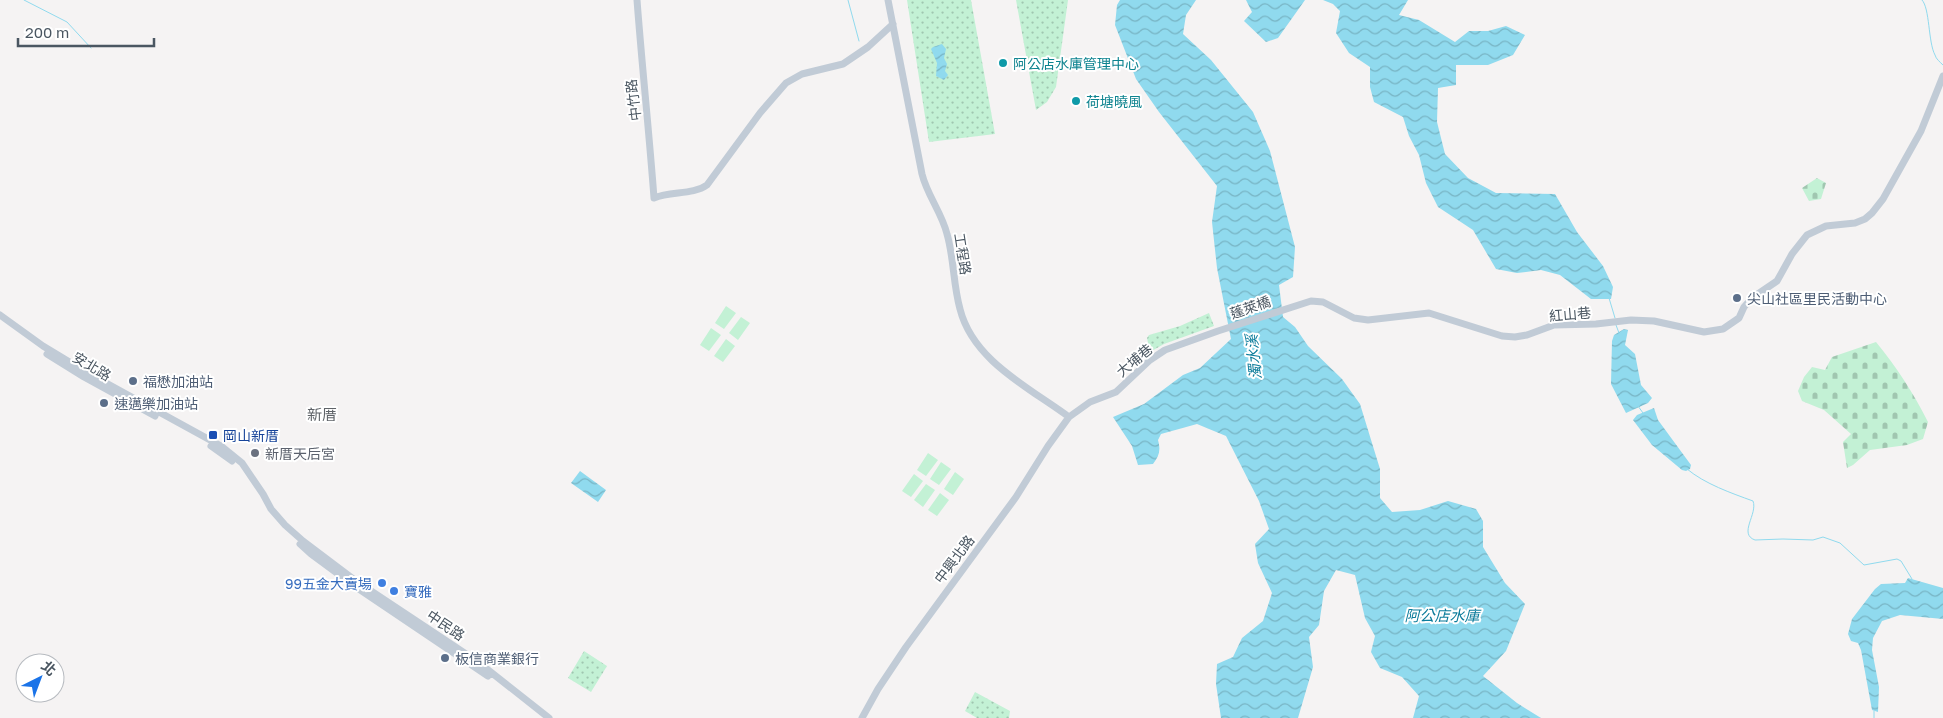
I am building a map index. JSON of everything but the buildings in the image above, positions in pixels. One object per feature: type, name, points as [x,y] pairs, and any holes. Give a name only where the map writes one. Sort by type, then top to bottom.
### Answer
[{"type":"street","name":"中竹路","points":[[637,0],[643,77],[649,118],[654,198],[662,194],[701,189],[707,185],[760,112],[786,83],[802,74],[843,64],[880,37],[893,24]]},
{"type":"street","name":"工程路","points":[[888,0],[922,174],[928,193],[945,226],[956,290],[964,321],[983,351],[995,364],[1069,417]]},
{"type":"street","name":"紅山巷","points":[[1289,307],[1311,301],[1324,302],[1354,318],[1368,320],[1430,313],[1502,336],[1515,337],[1527,336],[1554,325],[1616,322],[1654,321],[1704,332],[1723,329],[1738,318],[1752,298],[1777,282],[1799,244],[1807,235],[1826,226],[1855,223],[1865,219],[1872,213],[1887,191],[1921,131],[1942,79]]},
{"type":"street","name":"蓬萊橋","points":[[1218,330],[1289,307]]},
{"type":"street","name":"安北路","points":[[0,315],[43,346],[86,372],[221,446],[242,464],[264,494]]},
{"type":"street","name":"安北路","points":[[0,321],[84,377],[217,449],[245,475],[264,504]]},
{"type":"street","name":"大埔巷","points":[[1069,417],[1090,402],[1116,392],[1150,360],[1165,350],[1218,330]]},
{"type":"street","name":"中興北路","points":[[862,718],[878,689],[906,647],[1016,498],[1048,446],[1069,417]]},
{"type":"street","name":"中民路","points":[[264,494],[271,509],[284,524],[314,550],[356,581],[478,662],[549,718]]},
{"type":"street","name":"中民路","points":[[264,504],[273,519],[311,554],[353,585],[506,688],[542,718]]},
{"type":"green space","points":[[907,0],[971,0],[995,134],[929,142]]},
{"type":"green space","points":[[1016,0],[1068,0],[1056,87],[1047,102],[1036,110]]},
{"type":"green space","points":[[1817,178],[1826,183],[1821,199],[1809,201],[1802,188]]},
{"type":"green space","points":[[726,306],[736,313],[724,329],[715,323]]},
{"type":"green space","points":[[1209,313],[1214,326],[1164,344],[1150,352],[1147,338],[1149,335],[1180,326]]},
{"type":"green space","points":[[741,317],[750,323],[738,340],[729,333]]},
{"type":"green space","points":[[711,328],[721,335],[709,351],[700,345]]},
{"type":"green space","points":[[726,339],[735,346],[723,362],[714,356]]},
{"type":"green space","points":[[1876,342],[1904,380],[1928,422],[1923,439],[1907,445],[1870,450],[1847,468],[1843,442],[1851,434],[1824,410],[1802,401],[1798,391],[1804,377],[1812,367],[1825,370],[1832,357]]},
{"type":"green space","points":[[928,453],[938,460],[926,476],[917,470]]},
{"type":"green space","points":[[941,462],[951,469],[939,485],[930,479]]},
{"type":"green space","points":[[955,472],[964,479],[953,495],[944,489]]},
{"type":"green space","points":[[914,474],[923,481],[911,497],[902,491]]},
{"type":"green space","points":[[926,484],[935,490],[923,507],[914,500]]},
{"type":"green space","points":[[940,493],[949,500],[937,516],[928,510]]},
{"type":"green space","points":[[584,651],[607,666],[591,692],[568,678]]},
{"type":"green space","points":[[975,692],[1010,711],[1009,718],[977,718],[965,711]]},
{"type":"water","name":"阿公店水庫","points":[[1120,0],[1196,0],[1186,15],[1183,34],[1211,60],[1253,112],[1270,151],[1295,247],[1293,277],[1279,285],[1283,317],[1295,327],[1308,346],[1342,379],[1360,404],[1380,469],[1380,498],[1392,512],[1420,510],[1448,501],[1476,509],[1483,521],[1483,547],[1505,583],[1525,604],[1506,651],[1483,676],[1517,703],[1541,718],[1413,718],[1419,696],[1402,677],[1380,668],[1371,652],[1375,636],[1365,618],[1355,575],[1336,570],[1324,591],[1319,625],[1309,637],[1313,667],[1298,718],[1221,718],[1216,684],[1217,664],[1233,657],[1242,638],[1263,621],[1272,593],[1258,563],[1255,544],[1269,529],[1259,501],[1226,436],[1197,424],[1161,434],[1158,440],[1159,453],[1153,464],[1138,465],[1132,446],[1113,417],[1144,404],[1183,375],[1200,368],[1231,339],[1217,268],[1212,222],[1217,186],[1159,112],[1136,79],[1115,25],[1117,5]]},
{"type":"water","points":[[1246,0],[1305,0],[1278,38],[1266,42],[1244,21],[1252,12]]},
{"type":"water","points":[[1323,0],[1408,0],[1399,15],[1419,20],[1455,42],[1469,31],[1488,31],[1506,26],[1525,35],[1513,55],[1488,65],[1456,65],[1456,85],[1438,88],[1437,122],[1445,154],[1468,178],[1496,193],[1555,194],[1577,232],[1603,266],[1613,287],[1611,299],[1591,299],[1560,275],[1541,270],[1517,273],[1496,269],[1473,230],[1438,207],[1426,183],[1419,155],[1409,136],[1403,117],[1374,102],[1370,87],[1370,67],[1349,53],[1336,33],[1340,11],[1333,4]]},
{"type":"water","points":[[942,44],[946,49],[944,58],[947,64],[945,71],[948,75],[944,80],[936,76],[937,63],[931,49]]},
{"type":"water","points":[[1624,329],[1628,330],[1625,345],[1635,354],[1641,385],[1652,398],[1648,403],[1626,413],[1611,384],[1612,341],[1614,335]]},
{"type":"water","points":[[1654,408],[1658,420],[1691,465],[1690,469],[1682,470],[1652,445],[1633,420],[1637,415]]},
{"type":"water","points":[[580,471],[606,490],[598,502],[571,483]]},
{"type":"water","points":[[1908,578],[1943,588],[1943,619],[1900,615],[1882,621],[1873,638],[1872,650],[1879,687],[1878,712],[1872,710],[1861,650],[1858,643],[1851,641],[1848,634],[1852,619],[1875,589],[1881,584],[1905,583]]},
{"type":"waterway","points":[[24,0],[67,22],[91,48]]},
{"type":"waterway","points":[[848,0],[859,41]]},
{"type":"waterway","points":[[1922,0],[1925,4],[1933,49],[1936,58],[1943,65]]},
{"type":"waterway","points":[[1609,298],[1615,318]]},
{"type":"waterway","points":[[1616,325],[1619,333]]},
{"type":"waterway","points":[[1638,406],[1643,413]]},
{"type":"waterway","points":[[1687,469],[1710,484],[1753,501],[1754,506],[1748,533],[1755,540],[1813,540],[1823,537],[1840,543],[1864,565],[1897,559],[1901,561],[1912,579]]},
{"type":"waterway","points":[[1874,711],[1874,718]]},
{"type":"place","name":"阿公店水庫管理中心","points":[[1003,63]]},
{"type":"place","name":"荷塘曉風","points":[[1076,101]]},
{"type":"place","name":"尖山社區里民活動中心","points":[[1737,298]]},
{"type":"place","name":"福懋加油站","points":[[133,381]]},
{"type":"place","name":"速邁樂加油站","points":[[104,403]]},
{"type":"place","name":"岡山新厝","points":[[213,435]]},
{"type":"place","name":"新厝天后宮","points":[[255,453]]},
{"type":"place","name":"99五金大賣場","points":[[382,583]]},
{"type":"place","name":"寶雅","points":[[394,591]]},
{"type":"place","name":"板信商業銀行","points":[[445,658]]},
{"type":"district","name":"新厝","points":[[322,414]]},
{"type":"water label","name":"濁水溪","points":[[1253,357]]}]
